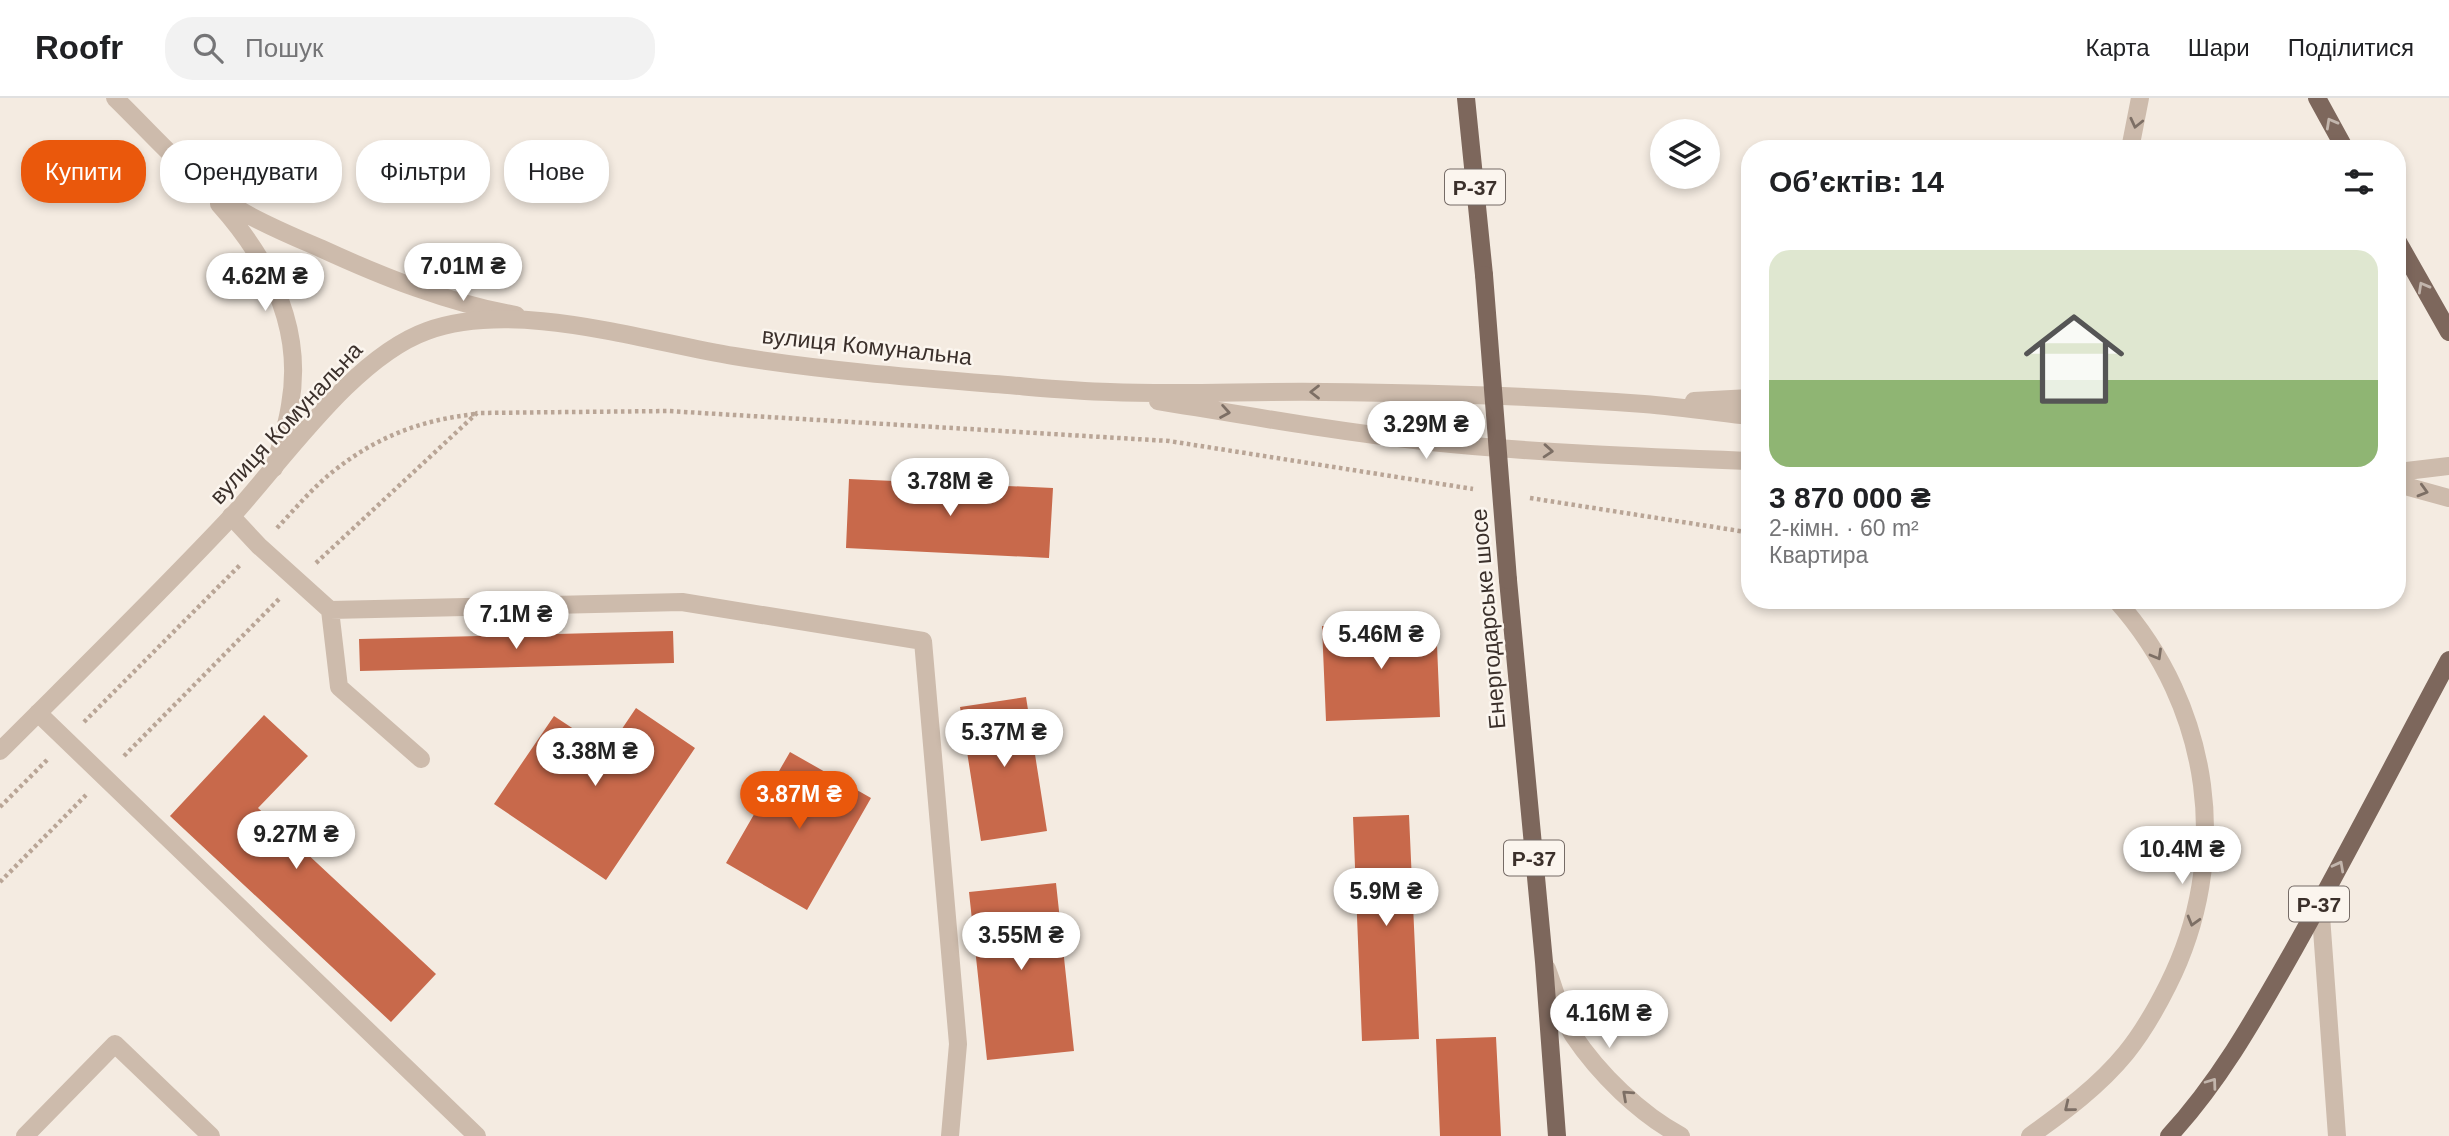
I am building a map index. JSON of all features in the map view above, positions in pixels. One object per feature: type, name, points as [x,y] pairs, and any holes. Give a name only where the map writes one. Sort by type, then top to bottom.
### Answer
[{"type":"main road","name":"Енергодарське шосе","points":[[1466,98],[1484,275],[1557,1136]]},
{"type":"main road","points":[[2317,98],[2340,140]]},
{"type":"main road","points":[[2406,256],[2449,332]]},
{"type":"main road","name":"Р-37","points":[[2169,1136],[2227,1063],[2320,902],[2449,660]]},
{"type":"street","points":[[115,98],[160,142]]},
{"type":"street","points":[[2132,140],[2140,98]]},
{"type":"street","points":[[218,203],[258,253],[285,309],[291,341],[291,403],[274,468]]},
{"type":"street","points":[[230,203],[342,258],[449,299],[492,311],[568,324]]},
{"type":"street","name":"вулиця Комунальна","points":[[0,751],[231,516],[331,403],[364,370],[394,347],[429,330],[501,319],[568,324],[670,345],[814,368],[883,376],[1109,392]]},
{"type":"street","points":[[1109,392],[1322,391],[1644,404],[1741,415]]},
{"type":"street","points":[[1109,392],[1275,420],[1430,442],[1632,457],[1741,461]]},
{"type":"street","points":[[1644,404],[1741,399]]},
{"type":"street","points":[[2406,471],[2449,467]]},
{"type":"street","points":[[2406,486],[2449,498]]},
{"type":"street","points":[[231,516],[330,610],[339,687],[421,759]]},
{"type":"street","points":[[330,610],[682,602],[923,641],[958,1044],[950,1136]]},
{"type":"street","points":[[2031,1136],[2096,1085],[2127,1052],[2154,1012],[2178,965],[2194,921],[2203,877],[2207,840],[2204,797],[2194,746],[2171,679],[2124,609]]},
{"type":"street","points":[[38,713],[477,1136]]},
{"type":"street","points":[[2320,902],[2337,1136]]},
{"type":"street","points":[[1544,962],[1572,1033],[1594,1061],[1646,1111],[1681,1136]]},
{"type":"street","points":[[26,1136],[115,1044],[211,1136]]},
{"type":"path","points":[[0,807],[334,471],[374,444],[412,426],[445,417],[477,413],[668,411],[1169,441],[1485,491]]},
{"type":"path","points":[[0,881],[298,580],[477,413]]},
{"type":"path","points":[[1526,498],[1741,531]]},
{"type":"building","points":[[849,479],[1053,488],[1049,558],[846,548]]},
{"type":"building","points":[[1436,621],[1440,717],[1326,721],[1322,626]]},
{"type":"building","points":[[673,631],[674,663],[360,671],[359,639]]},
{"type":"building","points":[[1026,697],[1047,831],[981,841],[960,707]]},
{"type":"building","points":[[636,708],[695,748],[606,880],[494,804],[554,716],[607,751]]},
{"type":"building","points":[[264,715],[308,756],[258,808],[436,974],[391,1022],[170,816]]},
{"type":"building","points":[[790,752],[871,798],[807,910],[726,863]]},
{"type":"building","points":[[1409,815],[1419,1039],[1362,1041],[1353,817]]},
{"type":"building","points":[[1056,883],[1074,1051],[987,1060],[969,892]]},
{"type":"building","points":[[1496,1037],[1501,1136],[1440,1136],[1436,1039]]}]
